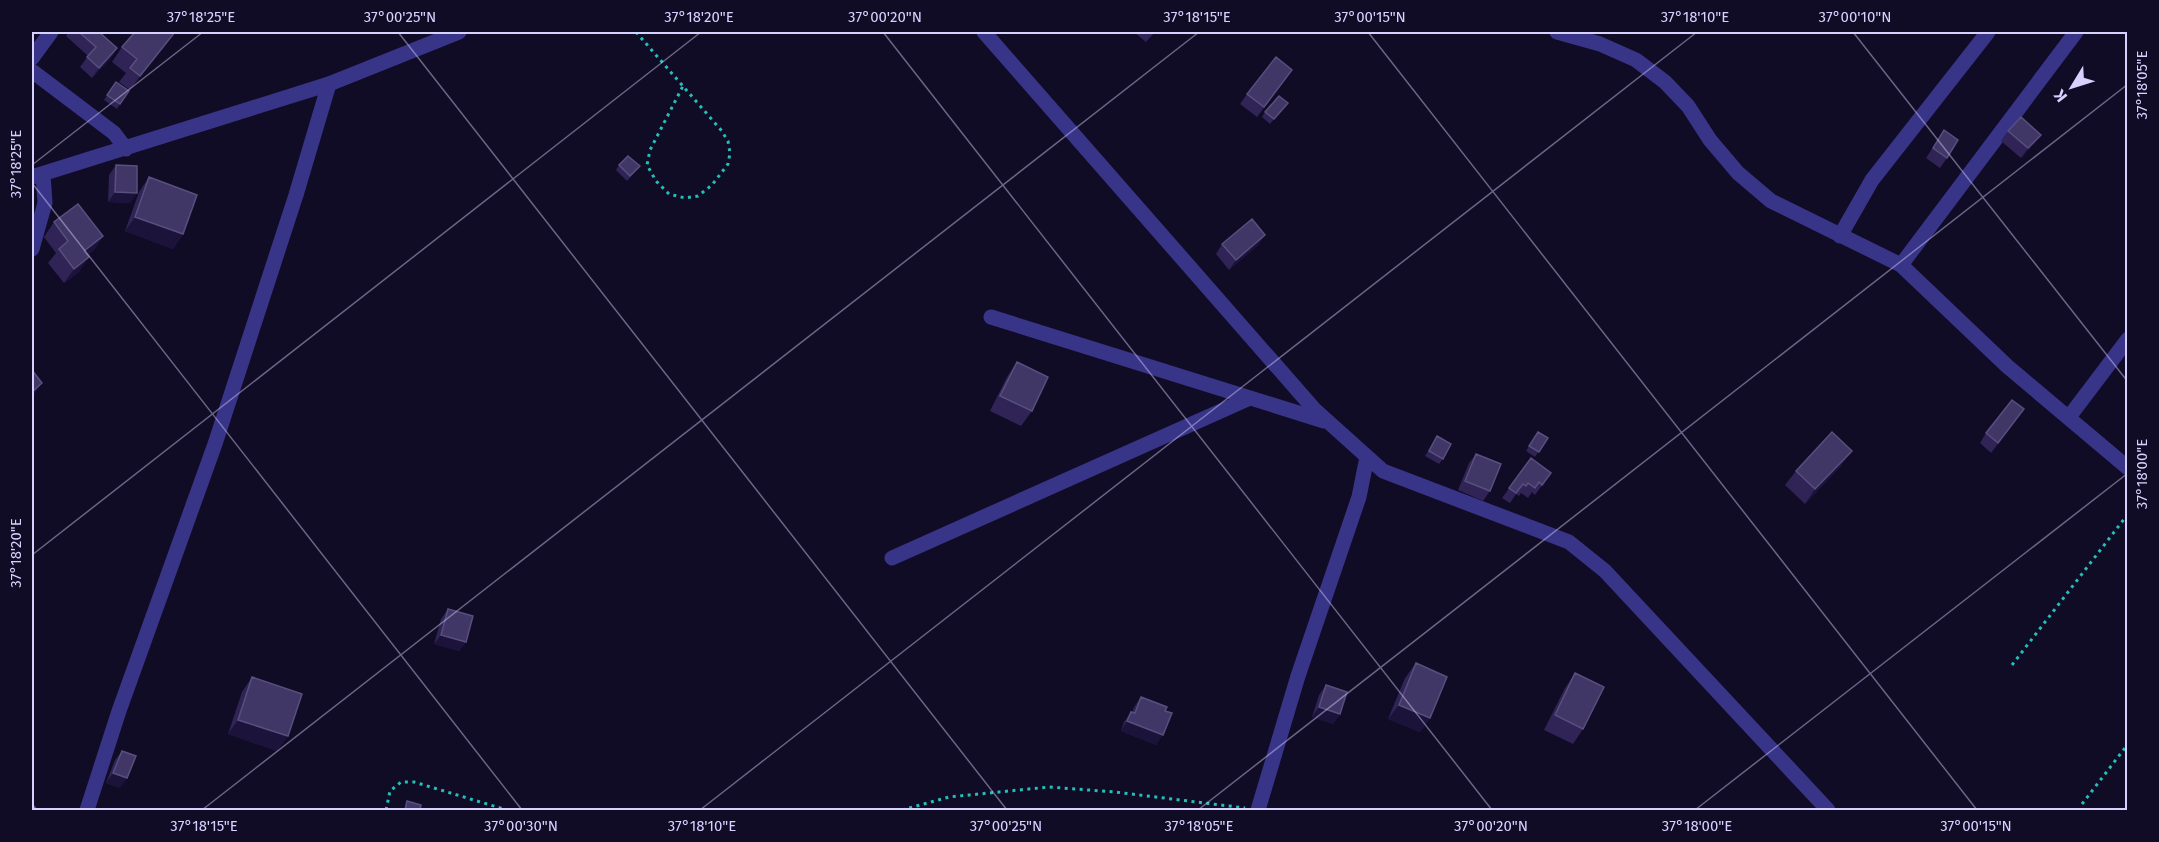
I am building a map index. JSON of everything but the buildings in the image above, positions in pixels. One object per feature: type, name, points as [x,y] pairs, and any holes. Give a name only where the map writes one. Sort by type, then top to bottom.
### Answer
[{"type":"street","points":[[32,58],[51,32]]},
{"type":"street","points":[[32,249],[45,203],[37,175],[329,84],[459,32]]},
{"type":"street","points":[[984,32],[1314,409],[1383,471],[1569,543],[1605,570],[1828,810]]},
{"type":"street","points":[[1557,32],[1600,44],[1636,60],[1665,82],[1688,106],[1710,140],[1738,173],[1771,201],[1901,265],[2007,366],[2127,468]]},
{"type":"street","points":[[1840,236],[1872,180],[1988,32]]},
{"type":"street","points":[[1901,265],[2076,32]]},
{"type":"street","points":[[32,71],[114,133],[126,149]]},
{"type":"street","points":[[87,810],[119,711],[215,444],[296,195],[329,84]]},
{"type":"street","points":[[991,318],[1330,423]]},
{"type":"street","points":[[2069,417],[2127,339]]},
{"type":"street","points":[[892,558],[1250,398]]},
{"type":"street","points":[[1258,810],[1298,676],[1359,497],[1367,457]]},
{"type":"path","points":[[636,32],[683,86],[721,130],[728,141],[730,153],[728,164],[712,185],[698,196],[685,198],[669,194],[656,182],[647,165],[650,150],[683,86]]},
{"type":"path","points":[[2012,665],[2127,514]]},
{"type":"path","points":[[2082,804],[2127,744]]},
{"type":"path","points":[[386,810],[390,791],[401,782],[414,782],[507,810]]},
{"type":"path","points":[[902,810],[949,797],[1049,787],[1115,792],[1258,810]]}]
